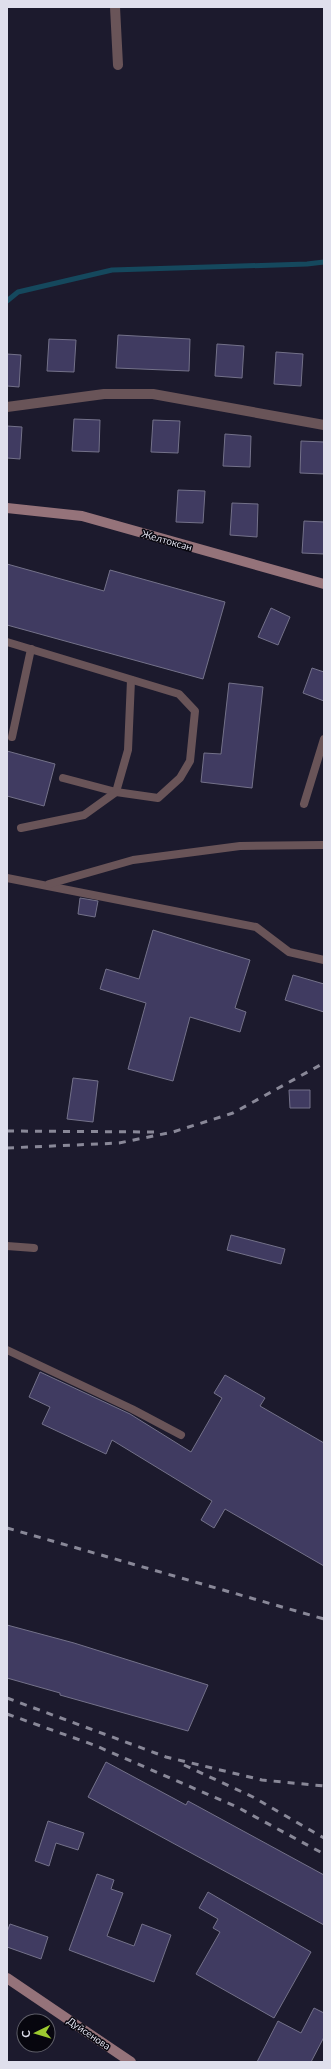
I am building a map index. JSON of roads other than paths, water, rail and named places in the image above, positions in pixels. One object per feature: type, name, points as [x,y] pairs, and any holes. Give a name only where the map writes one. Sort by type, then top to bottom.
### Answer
[{"type":"main road","name":"Желтоксан","points":[[7,508],[82,516],[324,584]]},
{"type":"main road","name":"Дуйсенова","points":[[7,1978],[131,2062]]},
{"type":"street","points":[[115,7],[118,65]]},
{"type":"street","points":[[7,407],[104,394],[153,394],[324,426]]},
{"type":"lane","points":[[7,642],[179,694],[195,711],[190,761],[180,778],[158,798],[116,792],[63,778]]},
{"type":"lane","points":[[12,737],[31,649]]},
{"type":"lane","points":[[21,828],[84,815],[116,792],[128,750],[131,680]]},
{"type":"lane","points":[[304,804],[324,739]]},
{"type":"lane","points":[[46,885],[133,860],[240,846],[323,845]]},
{"type":"lane","points":[[7,878],[256,927],[289,952],[324,960]]},
{"type":"lane","points":[[7,1246],[34,1248]]},
{"type":"lane","points":[[7,1350],[132,1409],[181,1435]]},
{"type":"waterway","points":[[7,301],[18,292],[112,270],[307,264],[324,262]]},
{"type":"railway","points":[[7,1148],[119,1143],[173,1132],[233,1113],[324,1063]]},
{"type":"railway","points":[[7,1131],[155,1132]]},
{"type":"railway","points":[[7,1528],[324,1619]]},
{"type":"railway","points":[[7,1698],[166,1757],[262,1780],[324,1786]]},
{"type":"railway","points":[[7,1714],[94,1745],[237,1807],[324,1854]]},
{"type":"railway","points":[[184,1765],[253,1797],[324,1838]]}]
